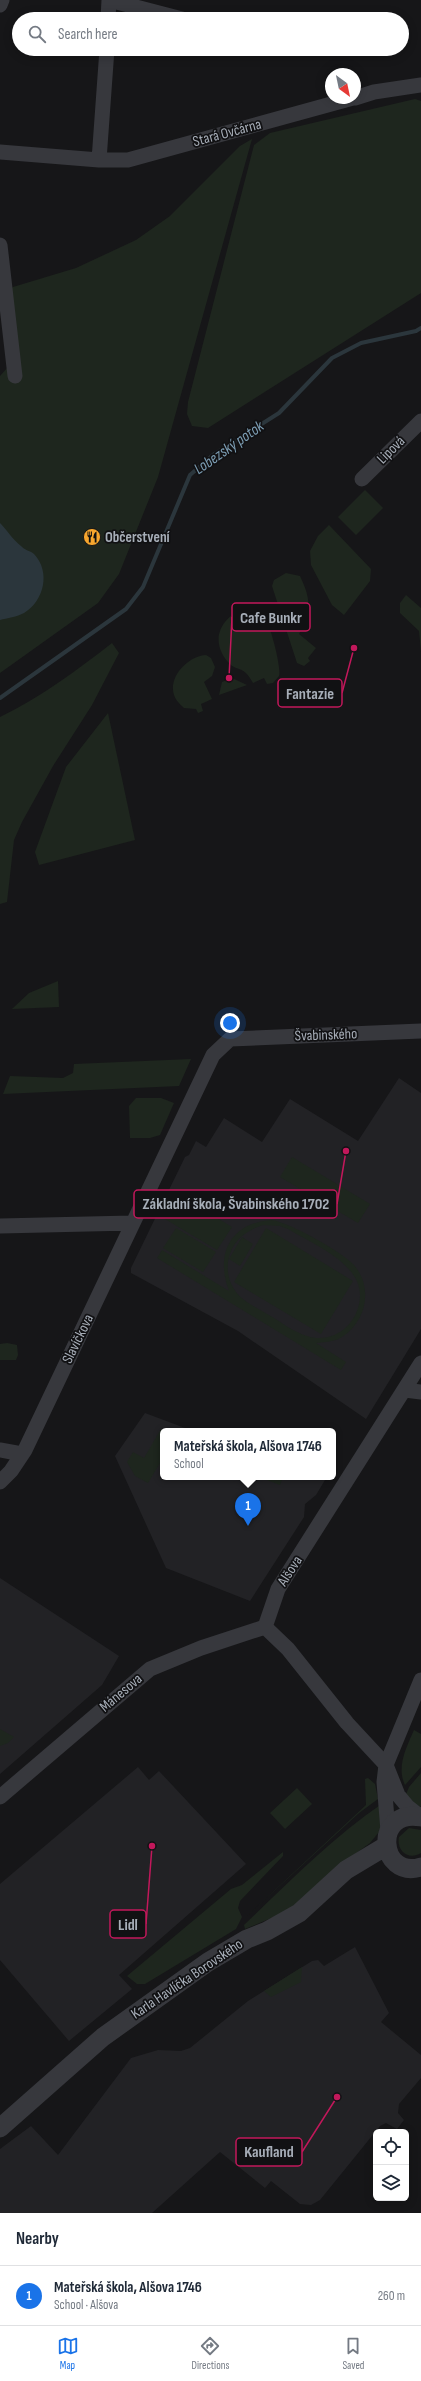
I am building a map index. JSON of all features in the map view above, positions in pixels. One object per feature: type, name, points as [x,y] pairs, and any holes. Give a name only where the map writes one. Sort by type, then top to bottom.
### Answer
[{"type":"street","points":[[0,5],[2,0]]},
{"type":"street","points":[[108,12],[109,0],[155,12]]},
{"type":"street","points":[[99,160],[106,56]]},
{"type":"street","name":"Stará Ovčárna","points":[[361,96],[374,92],[421,85]]},
{"type":"street","name":"Stará Ovčárna","points":[[0,152],[99,160],[128,160],[332,104]]},
{"type":"street","points":[[0,245],[2,286],[15,376]]},
{"type":"street","name":"Lipová","points":[[362,479],[421,421]]},
{"type":"street","name":"Švabinského","points":[[230,1039],[421,1031]]},
{"type":"street","name":"Slavíčkova","points":[[0,1482],[22,1454],[213,1056],[230,1039]]},
{"type":"street","points":[[0,1226],[132,1223]]},
{"type":"street","name":"Alšova","points":[[265,1627],[278,1590],[421,1363]]},
{"type":"street","points":[[404,1390],[421,1392]]},
{"type":"street","points":[[0,1450],[22,1454]]},
{"type":"street","points":[[265,1627],[288,1649],[347,1723],[386,1765],[398,1795],[408,1807],[421,1817]]},
{"type":"street","name":"Mánesova","points":[[0,1797],[150,1669],[201,1648],[265,1627]]},
{"type":"street","points":[[421,1680],[386,1765],[384,1782],[387,1839],[394,1862],[410,1868],[421,1867]]},
{"type":"street","name":"Karla Havlíčka Borovského","points":[[0,2128],[103,2037],[135,2012],[247,1939],[267,1931],[299,1913],[346,1870],[387,1839],[392,1825],[406,1817],[421,1817]]},
{"type":"shaded area","points":[[415,99],[421,101],[421,293],[208,428],[192,426],[187,414],[188,402],[254,145],[270,133]]},
{"type":"shaded area","points":[[252,139],[158,477],[119,574],[98,603],[0,673],[0,376],[8,367],[1,297],[13,287],[76,268],[136,240],[170,216],[240,146]]},
{"type":"shaded area","points":[[365,490],[383,508],[356,535],[338,517]]},
{"type":"shaded area","points":[[0,523],[18,544],[34,554],[39,561],[44,577],[40,594],[31,608],[24,613],[0,620]]},
{"type":"shaded area","points":[[329,525],[371,569],[370,581],[344,615],[332,605],[311,565],[310,551],[318,536]]},
{"type":"shaded area","points":[[286,573],[300,576],[308,599],[308,612],[299,634],[316,648],[308,658],[310,661],[304,666],[297,663],[272,586],[274,580]]},
{"type":"shaded area","points":[[406,595],[421,608],[421,652],[419,631],[400,613],[400,603]]},
{"type":"shaded area","points":[[245,608],[259,610],[266,617],[279,664],[279,676],[273,683],[267,684],[264,678],[253,683],[243,670],[234,667],[228,662],[222,654],[219,646],[220,630],[224,623],[237,612]]},
{"type":"shaded area","points":[[112,643],[119,653],[92,705],[53,766],[22,822],[14,840],[7,902],[0,904],[0,717],[30,701],[58,683]]},
{"type":"shaded area","points":[[206,655],[211,658],[215,667],[212,676],[204,682],[212,699],[201,704],[203,711],[198,713],[196,709],[184,708],[177,701],[173,688],[177,675],[186,663],[199,656]]},
{"type":"shaded area","points":[[232,678],[247,685],[219,695],[222,682]]},
{"type":"shaded area","points":[[108,713],[135,840],[39,865],[35,852],[66,767]]},
{"type":"shaded area","points":[[58,981],[59,1007],[12,1009],[29,993]]},
{"type":"shaded area","points":[[191,1059],[179,1086],[3,1094],[10,1076],[63,1078],[73,1073],[74,1064]]},
{"type":"shaded area","points":[[399,1078],[421,1093],[421,1329],[366,1419],[238,1331],[131,1273],[131,1268],[185,1157],[189,1155],[196,1141],[206,1147],[224,1118],[262,1142],[290,1099],[358,1141]]},
{"type":"shaded area","points":[[136,1098],[161,1098],[174,1103],[160,1135],[150,1138],[130,1138],[129,1106]]},
{"type":"shaded area","points":[[292,1157],[370,1204],[358,1223],[280,1177]]},
{"type":"shaded area","points":[[179,1195],[232,1227],[217,1250],[165,1219]]},
{"type":"shaded area","points":[[272,1220],[291,1226],[338,1252],[354,1265],[360,1274],[364,1283],[365,1293],[362,1313],[357,1322],[339,1339],[329,1342],[316,1343],[346,1362],[341,1370],[157,1258],[162,1250],[229,1291],[225,1277],[225,1253],[236,1234],[246,1227],[258,1222]],"holes":[[[263,1225],[280,1226],[322,1248],[344,1264],[352,1273],[358,1284],[360,1295],[356,1314],[350,1323],[336,1334],[317,1338],[297,1332],[245,1300],[237,1293],[232,1285],[228,1272],[228,1263],[235,1243],[252,1229]]]},
{"type":"shaded area","points":[[176,1228],[216,1252],[203,1272],[163,1248]]},
{"type":"shaded area","points":[[266,1228],[353,1281],[321,1334],[234,1282]]},
{"type":"shaded area","points":[[242,1237],[253,1244],[240,1266],[229,1259]]},
{"type":"shaded area","points":[[7,1343],[17,1345],[18,1355],[16,1360],[0,1360],[0,1344]]},
{"type":"shaded area","points":[[145,1413],[185,1428],[160,1428],[160,1480],[325,1480],[316,1495],[305,1504],[304,1517],[250,1601],[166,1568],[115,1456]]},
{"type":"shaded area","points":[[160,1431],[160,1463],[148,1483],[135,1476],[127,1462],[133,1452],[144,1458]]},
{"type":"shaded area","points":[[267,1480],[282,1480],[280,1485]]},
{"type":"shaded area","points":[[0,1578],[119,1656],[102,1685],[0,1774]]},
{"type":"shaded area","points":[[0,1729],[14,1737],[8,1743],[0,1746]]},
{"type":"shaded area","points":[[414,1730],[421,1734],[421,1767],[405,1785],[402,1764]]},
{"type":"shaded area","points":[[138,1767],[149,1780],[159,1771],[246,1864],[119,1975],[132,1989],[69,2041],[0,1960],[0,1884]]},
{"type":"shaded area","points":[[421,1773],[421,1807],[405,1797],[409,1787]]},
{"type":"shaded area","points":[[368,1778],[375,1784],[378,1799],[359,1813],[247,1916],[366,1805],[365,1779]]},
{"type":"shaded area","points":[[297,1788],[312,1804],[285,1829],[270,1813]]},
{"type":"shaded area","points":[[383,1803],[383,1821],[379,1832],[370,1843],[344,1862],[291,1910],[245,1929],[244,1925],[311,1861],[346,1830]]},
{"type":"shaded area","points":[[409,1828],[421,1830],[421,1853],[412,1856],[404,1853],[399,1846],[399,1837]]},
{"type":"shaded area","points":[[283,1852],[283,1856],[240,1901],[238,1908],[242,1917],[236,1929],[145,1984],[137,1984],[127,1976],[231,1889],[242,1885]]},
{"type":"shaded area","points":[[355,1947],[389,2013],[381,2022],[421,2055],[421,2078],[399,2104],[398,2113],[404,2120],[397,2129],[386,2123],[378,2129],[373,2129],[373,2135],[320,2200],[311,2205],[300,2204],[271,2181],[265,2188],[220,2152],[152,2213],[0,2213],[0,2149],[31,2126],[58,2155],[131,2058],[158,2050],[181,2051],[190,2048],[248,2001],[312,1961],[318,1960],[324,1966]]},
{"type":"shaded area","points":[[302,1967],[301,1982],[271,1997],[264,1991]]},
{"type":"waterway","name":"Lobezský potok","points":[[0,698],[126,609],[143,587],[190,475],[213,455],[279,413],[332,358],[361,343],[416,331],[421,328]]},
{"type":"place","name":"Občerstvení","points":[[92,537]]},
{"type":"place","name":"Fantazie","points":[[354,648]]},
{"type":"place","name":"Cafe Bunkr","points":[[229,678]]},
{"type":"place","name":"Základní škola, Švabinského 1702","points":[[346,1151]]},
{"type":"place","name":"Mateřská škola, Alšova 1746","points":[[248,1526]]},
{"type":"place","name":"Lidl","points":[[152,1846]]},
{"type":"place","name":"Kaufland","points":[[337,2097]]}]
